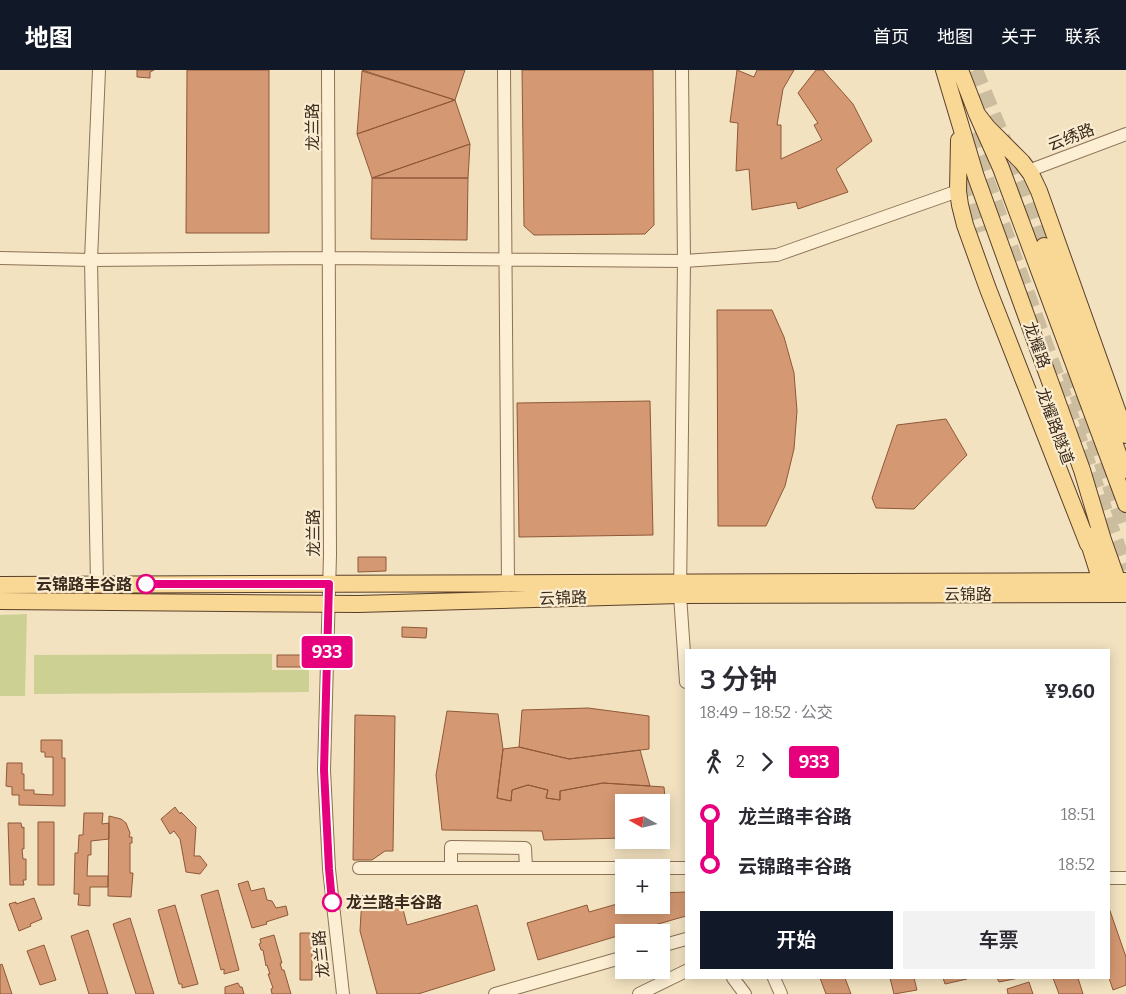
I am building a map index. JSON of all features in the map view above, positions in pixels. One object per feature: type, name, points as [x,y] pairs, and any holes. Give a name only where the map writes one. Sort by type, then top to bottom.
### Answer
[{"type":"main road","name":"龙耀路","points":[[944,70],[976,177],[1082,470],[1096,542]]},
{"type":"main road","name":"龙耀路","points":[[960,70],[1001,168],[1126,504]]},
{"type":"main road","name":"龙耀路","points":[[950,86],[960,144],[958,191],[965,225],[988,289],[1096,542],[1124,591]]},
{"type":"main road","name":"龙耀路","points":[[978,114],[987,127],[1028,171],[1039,191],[1126,436]]},
{"type":"main road","name":"龙耀路隧道","points":[[984,231],[1096,542],[1101,581]]},
{"type":"main road","points":[[1044,246],[1126,475]]},
{"type":"main road","name":"云锦路","points":[[0,601],[329,604],[680,589],[1101,581],[1124,591]]},
{"type":"main road","name":"云锦路","points":[[0,585],[508,583],[680,589],[1124,591]]},
{"type":"street","points":[[97,584],[90,260],[99,70]]},
{"type":"street","name":"龙兰路","points":[[328,70],[329,604],[324,770],[329,869],[343,994]]},
{"type":"street","points":[[504,70],[508,583]]},
{"type":"street","points":[[682,70],[684,261],[680,589],[685,666]]},
{"type":"street","name":"云绣路","points":[[1028,171],[1126,134]]},
{"type":"street","points":[[0,258],[90,260],[328,258],[684,261],[778,255],[958,191]]},
{"type":"street","points":[[451,868],[451,847],[525,848],[526,868]]},
{"type":"street","points":[[358,868],[615,868]]},
{"type":"street","points":[[670,868],[685,868]]},
{"type":"street","points":[[1110,878],[1126,878]]},
{"type":"street","points":[[670,943],[685,939]]},
{"type":"street","points":[[502,993],[615,960]]},
{"type":"street","points":[[639,994],[685,971]]},
{"type":"street","points":[[734,979],[745,994]]},
{"type":"street","points":[[774,979],[781,994]]},
{"type":"green space","points":[[27,614],[25,696],[0,696],[0,615]]},
{"type":"green space","points":[[272,654],[272,670],[309,670],[309,692],[34,694],[34,655]]},
{"type":"building","points":[[137,70],[154,70],[150,72],[150,78],[137,77]]},
{"type":"building","points":[[187,70],[269,70],[269,233],[186,233]]},
{"type":"building","points":[[362,70],[465,70],[455,100]]},
{"type":"building","points":[[522,70],[653,70],[654,225],[645,234],[534,235],[524,226]]},
{"type":"building","points":[[737,70],[754,77],[757,70],[794,70],[783,89],[777,125],[781,125],[781,159],[822,140],[814,125],[818,123],[798,93],[816,70],[823,70],[853,104],[872,141],[836,169],[848,192],[798,209],[796,202],[752,210],[749,169],[736,171],[738,123],[730,122]]},
{"type":"building","points":[[362,71],[455,100],[357,134]]},
{"type":"building","points":[[455,100],[470,144],[372,178],[357,134]]},
{"type":"building","points":[[470,144],[468,178],[372,178]]},
{"type":"building","points":[[372,178],[468,178],[467,240],[371,239]]},
{"type":"building","points":[[717,310],[772,310],[784,337],[794,373],[797,411],[794,449],[785,486],[766,526],[718,526]]},
{"type":"building","points":[[650,401],[653,535],[519,537],[517,403]]},
{"type":"building","points":[[946,419],[967,455],[914,509],[876,508],[872,498],[897,425]]},
{"type":"building","points":[[358,557],[386,557],[386,571],[358,572]]},
{"type":"building","points":[[402,627],[427,628],[426,638],[402,637]]},
{"type":"building","points":[[277,655],[302,655],[302,667],[277,667]]},
{"type":"building","points":[[588,708],[649,716],[649,749],[569,759],[519,747],[522,710]]},
{"type":"building","points":[[447,711],[498,714],[503,749],[497,798],[511,801],[512,790],[528,785],[548,790],[546,798],[560,800],[560,791],[603,783],[664,787],[665,794],[615,794],[615,838],[544,840],[542,831],[442,830],[436,775]]},
{"type":"building","points":[[355,715],[395,716],[393,851],[385,851],[372,860],[353,860]]},
{"type":"building","points":[[41,740],[62,740],[62,758],[65,758],[65,806],[19,805],[19,795],[12,795],[12,787],[6,786],[7,763],[22,763],[24,790],[34,790],[34,794],[53,795],[53,757],[45,757],[45,752],[41,752]]},
{"type":"building","points":[[519,747],[569,759],[640,750],[650,786],[603,783],[560,791],[560,800],[546,798],[548,790],[528,785],[512,790],[511,801],[497,798],[503,749]]},
{"type":"building","points":[[175,807],[180,814],[181,812],[196,827],[194,856],[200,856],[207,865],[200,874],[186,872],[180,839],[174,831],[170,834],[161,819]]},
{"type":"building","points":[[84,813],[103,813],[102,824],[109,823],[109,839],[91,841],[91,855],[88,855],[87,876],[108,876],[108,887],[90,887],[90,906],[78,905],[79,894],[74,894],[75,853],[78,853],[79,835],[83,835]]},
{"type":"building","points":[[109,816],[121,819],[126,823],[130,833],[129,837],[132,837],[132,843],[130,843],[130,873],[133,873],[131,897],[108,896]]},
{"type":"building","points":[[38,822],[54,822],[54,885],[38,885]]},
{"type":"building","points":[[8,823],[21,823],[22,828],[24,827],[24,849],[22,849],[23,859],[26,859],[26,880],[23,880],[24,885],[10,885]]},
{"type":"building","points":[[248,881],[251,891],[264,888],[267,900],[272,901],[276,908],[286,906],[288,915],[252,928],[238,884]]},
{"type":"building","points":[[218,890],[239,970],[224,974],[224,969],[221,970],[201,895]]},
{"type":"building","points":[[685,892],[685,916],[658,924],[615,924],[615,937],[538,960],[527,923],[587,905],[589,912],[615,905],[615,914],[670,914],[670,893]]},
{"type":"building","points":[[362,896],[400,897],[407,925],[477,905],[495,970],[418,994],[377,994],[360,931]]},
{"type":"building","points":[[34,898],[42,919],[19,931],[9,904],[16,902],[16,904]]},
{"type":"building","points":[[175,905],[198,984],[182,988],[182,984],[179,984],[158,910]]},
{"type":"building","points":[[1110,911],[1126,957],[1126,985],[1113,990],[1109,979]]},
{"type":"building","points":[[130,918],[154,994],[136,994],[113,924]]},
{"type":"building","points":[[88,930],[108,994],[89,994],[71,936]]},
{"type":"building","points":[[300,933],[312,933],[312,980],[300,980]]},
{"type":"building","points":[[274,935],[282,963],[280,963],[282,970],[284,970],[291,994],[272,994],[271,989],[273,988],[268,974],[270,974],[266,966],[263,950],[261,950],[259,944],[261,943],[260,939]]},
{"type":"building","points":[[44,945],[56,980],[40,985],[27,951]]},
{"type":"building","points":[[2,964],[12,994],[0,994],[0,965]]},
{"type":"building","points":[[820,979],[845,979],[851,994],[826,994]]},
{"type":"building","points":[[890,979],[914,979],[917,990],[894,994]]},
{"type":"building","points":[[943,979],[967,979],[945,984]]},
{"type":"building","points":[[998,979],[1014,979],[999,982]]},
{"type":"building","points":[[1053,979],[1078,979],[1083,994],[1059,994]]},
{"type":"building","points":[[1029,982],[1033,994],[1008,994],[1007,989]]},
{"type":"building","points":[[238,983],[242,987],[244,994],[225,994],[225,987]]},
{"type":"tunnel","points":[[975,70],[1025,193],[1044,246]]},
{"type":"tunnel","points":[[970,134],[1126,570]]},
{"type":"tunnel","points":[[961,157],[984,231]]},
{"type":"tunnel","points":[[1069,372],[1126,530]]},
{"type":"bus line","name":"933","points":[[146,584],[329,584],[324,770],[332,902]]},
{"type":"place","name":"云锦路丰谷路","points":[[146,584]]},
{"type":"place","name":"龙兰路丰谷路","points":[[332,902]]}]
